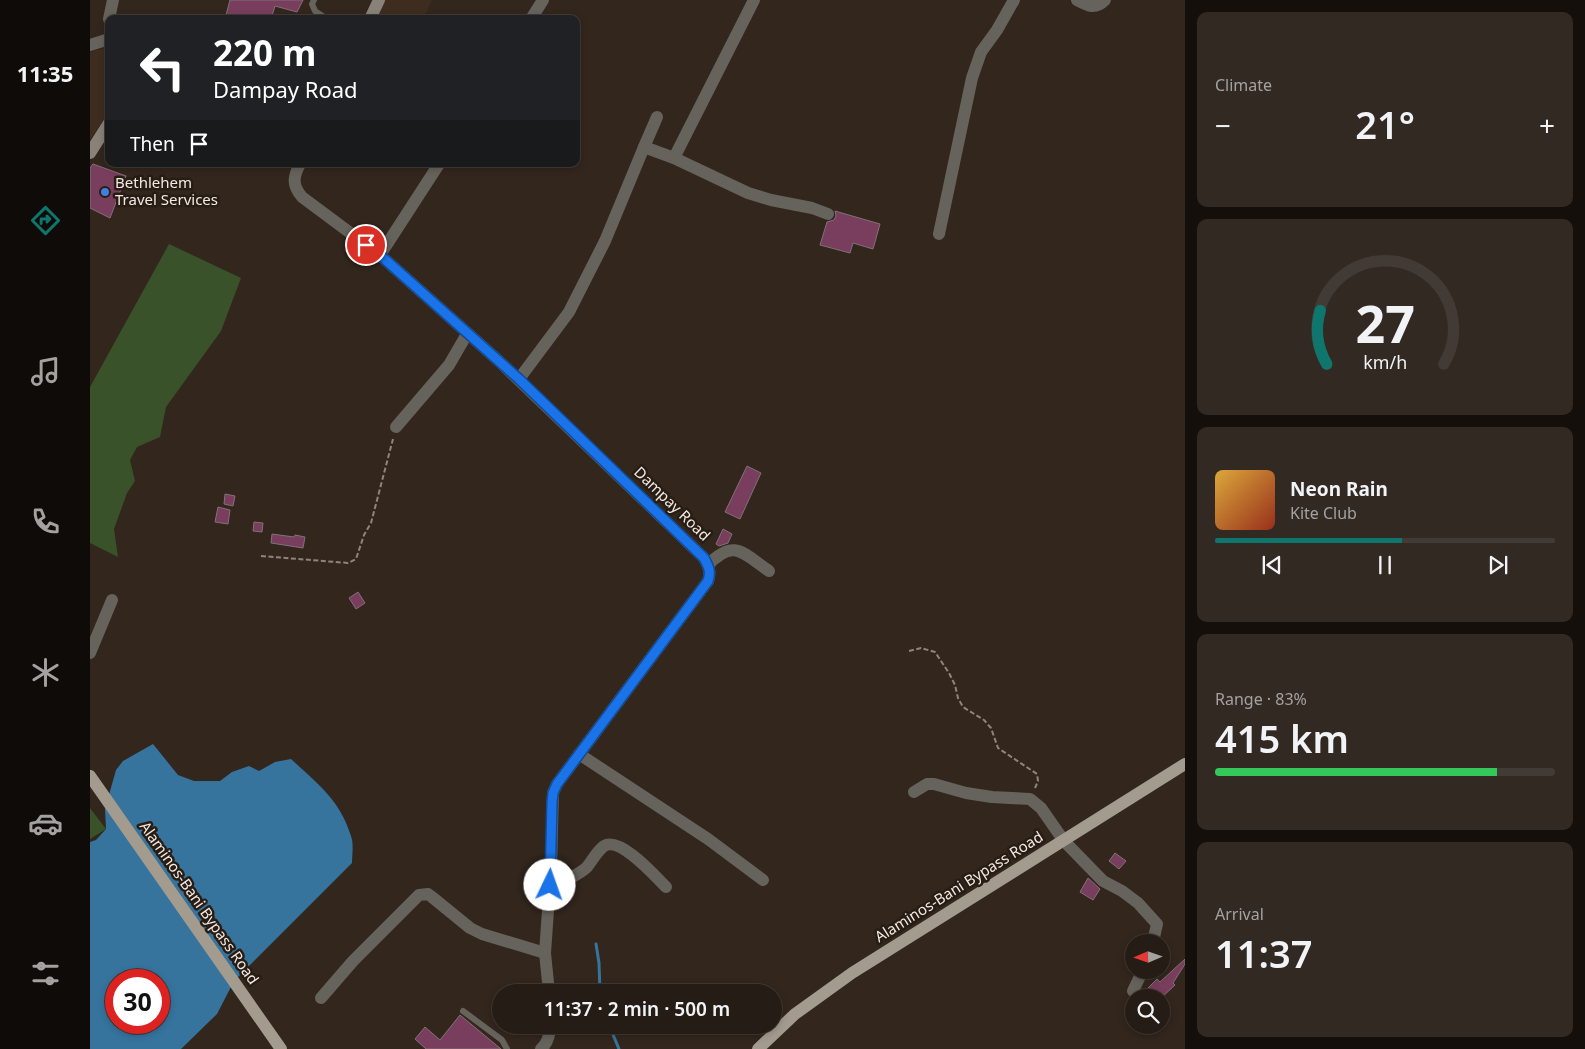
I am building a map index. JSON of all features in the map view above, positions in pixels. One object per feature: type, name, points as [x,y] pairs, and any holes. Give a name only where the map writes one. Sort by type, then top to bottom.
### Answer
[{"type":"main road","points":[[372,15],[379,0]]},
{"type":"main road","points":[[90,153],[105,129]]},
{"type":"main road","name":"Alaminos-Bani Bypass Road","points":[[758,1049],[795,1014],[852,973],[1185,764]]},
{"type":"main road","name":"Alaminos-Bani Bypass Road","points":[[90,776],[281,1049]]},
{"type":"street","points":[[110,15],[113,0]]},
{"type":"street","points":[[534,15],[543,0]]},
{"type":"street","points":[[674,158],[754,0]]},
{"type":"street","points":[[939,234],[972,78],[981,52],[997,30],[1014,0]]},
{"type":"street","points":[[1083,3],[1098,6],[1105,0]]},
{"type":"street","points":[[90,45],[105,40]]},
{"type":"street","points":[[519,379],[569,312],[605,241],[657,118]]},
{"type":"street","points":[[644,146],[748,193],[771,200],[812,208],[828,214]]},
{"type":"street","name":"Dampay Road","points":[[298,167],[294,174],[294,182],[296,190],[302,197],[380,255],[519,379],[704,558],[708,565],[710,573],[708,581],[557,784],[553,793],[551,868],[545,953],[548,984]]},
{"type":"street","points":[[380,255],[437,167]]},
{"type":"street","points":[[396,427],[449,365],[467,334]]},
{"type":"street","points":[[708,565],[722,553],[735,549],[769,571]]},
{"type":"street","points":[[90,653],[112,600]]},
{"type":"street","points":[[579,754],[708,838],[763,880]]},
{"type":"street","points":[[914,792],[926,784],[934,784],[966,793],[992,797],[1030,799],[1041,808],[1064,841],[1104,881],[1122,891],[1149,914],[1156,924],[1156,934]]},
{"type":"street","points":[[551,868],[567,876],[574,876],[586,868],[598,851],[606,845],[613,844],[620,846],[640,862],[666,887]]},
{"type":"street","points":[[321,998],[353,961],[419,895],[428,894],[470,928],[482,934],[545,953]]},
{"type":"street","points":[[541,1049],[550,1034]]},
{"type":"lane","points":[[314,0],[312,4],[315,11],[321,15]]},
{"type":"lane","points":[[463,1011],[502,1040],[506,1049]]},
{"type":"path","points":[[261,556],[329,563],[348,563],[356,559],[364,535],[371,523],[396,427]]},
{"type":"path","points":[[910,651],[921,648],[935,652],[949,672],[963,707],[984,720],[991,728],[998,748],[1036,774],[1038,781],[1030,799]]},
{"type":"shaded area","points":[[379,0],[432,0],[425,15],[372,15]]},
{"type":"shaded area","points":[[105,48],[105,118],[90,140],[90,52]]},
{"type":"green space","points":[[169,244],[241,278],[221,331],[166,407],[160,437],[137,447],[130,460],[135,481],[127,493],[114,529],[118,557],[90,543],[90,387]]},
{"type":"green space","points":[[90,808],[106,829],[90,839]]},
{"type":"water","points":[[153,744],[178,775],[194,781],[220,781],[232,772],[249,766],[259,771],[275,762],[291,759],[319,784],[334,802],[341,812],[352,839],[352,863],[234,981],[217,1014],[181,1049],[90,1049],[90,842],[96,840],[106,829],[105,809],[116,770],[123,761]]},
{"type":"building","points":[[230,0],[303,0],[297,12],[275,6],[272,15],[226,15]]},
{"type":"building","name":"Bethlehem Travel Services","points":[[93,164],[126,176],[110,218],[90,208],[90,168]]},
{"type":"building","points":[[835,211],[880,224],[873,249],[853,243],[850,253],[820,245],[827,222],[834,220],[836,216]]},
{"type":"building","points":[[747,466],[761,473],[740,519],[725,512]]},
{"type":"building","points":[[225,494],[235,496],[233,506],[224,504]]},
{"type":"building","points":[[218,507],[230,510],[228,524],[215,522]]},
{"type":"building","points":[[254,522],[263,523],[262,532],[253,531]]},
{"type":"building","points":[[723,529],[732,534],[728,543],[719,546],[716,544]]},
{"type":"building","points":[[272,534],[305,537],[303,548],[271,543]]},
{"type":"building","points":[[358,592],[365,603],[356,609],[349,598]]},
{"type":"building","points":[[1115,853],[1126,861],[1119,869],[1109,861]]},
{"type":"building","points":[[1088,878],[1100,889],[1093,900],[1080,892]]},
{"type":"building","points":[[1185,959],[1185,964],[1173,983],[1175,985],[1170,990],[1147,989],[1157,979],[1160,982],[1163,979],[1170,979],[1170,973]]},
{"type":"building","points":[[460,1015],[501,1049],[426,1049],[415,1039],[425,1027],[440,1040]]},
{"type":"waterway","points":[[596,944],[600,984]]},
{"type":"waterway","points":[[613,1034],[619,1049]]},
{"type":"place","name":"Bethlehem Travel Services","points":[[105,192]]},
{"type":"route","points":[[366,245],[380,255],[519,379],[704,558],[708,565],[710,573],[708,581],[557,784],[552,802],[550,885]]}]
